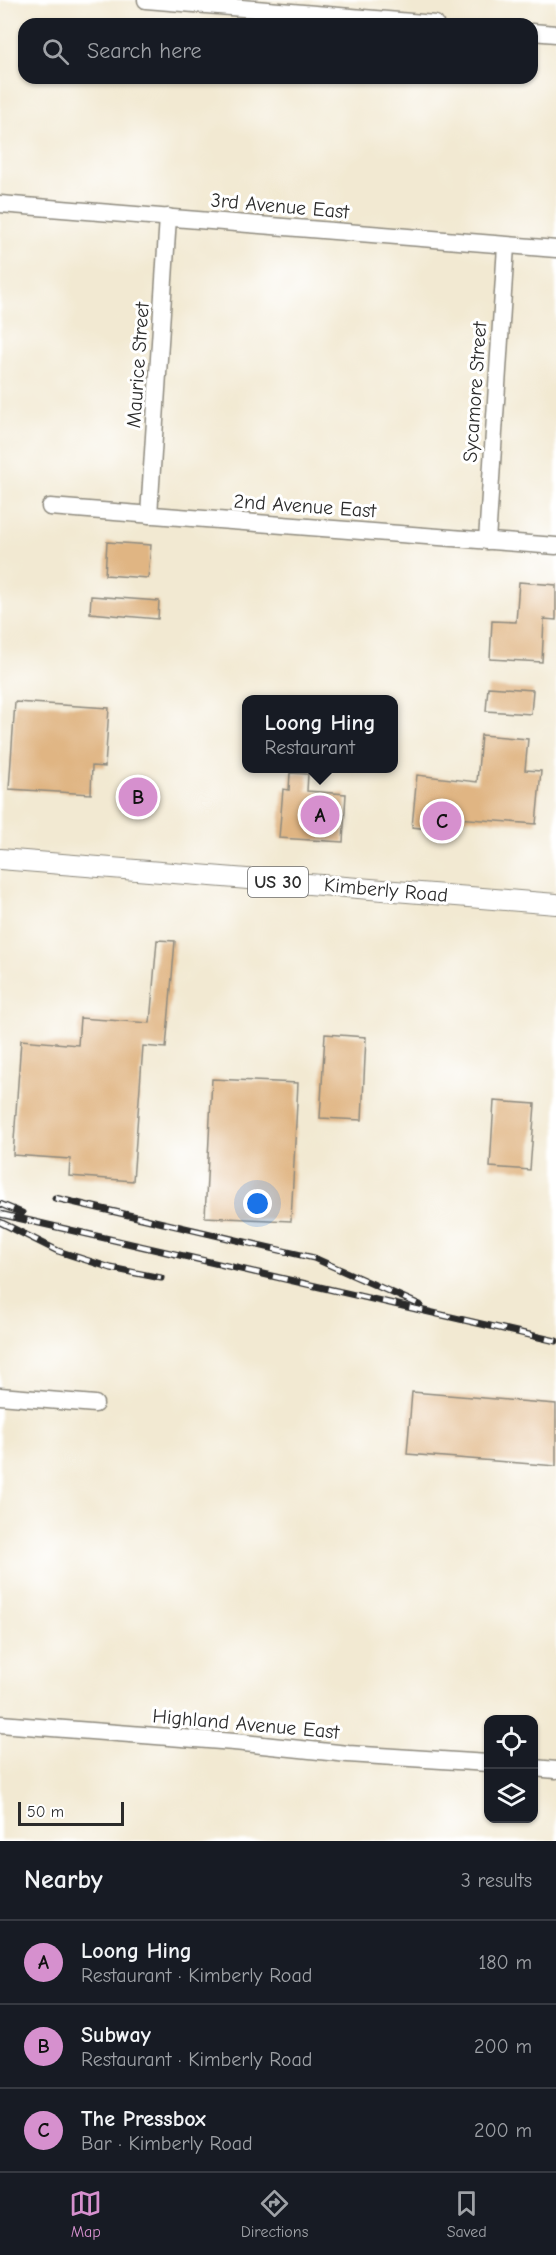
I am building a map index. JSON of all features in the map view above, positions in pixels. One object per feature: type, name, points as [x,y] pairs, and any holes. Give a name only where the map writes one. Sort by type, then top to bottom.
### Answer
[{"type":"main road","name":"Kimberly Road","points":[[0,859],[556,904]]},
{"type":"street","points":[[146,0],[363,18]]},
{"type":"street","points":[[538,32],[556,34]]},
{"type":"street","name":"3rd Avenue East","points":[[0,204],[556,249]]},
{"type":"street","name":"Maurice Street","points":[[149,515],[168,217]]},
{"type":"street","name":"Sycamore Street","points":[[487,541],[506,246]]},
{"type":"street","name":"2nd Avenue East","points":[[50,507],[556,546]]},
{"type":"street","points":[[0,1396],[95,1404]]},
{"type":"street","name":"Highland Avenue East","points":[[0,1724],[484,1763]]},
{"type":"street","points":[[538,1768],[556,1770]]},
{"type":"building","points":[[107,542],[151,545],[148,578],[105,575]]},
{"type":"building","points":[[519,582],[556,585],[556,620],[544,619],[542,662],[490,659],[492,621],[516,622]]},
{"type":"building","points":[[91,596],[159,601],[158,619],[90,613]]},
{"type":"building","points":[[488,687],[533,690],[531,714],[486,711]]},
{"type":"building","points":[[15,702],[109,708],[105,767],[92,766],[91,794],[9,789]]},
{"type":"building","points":[[481,735],[528,739],[525,770],[541,771],[536,824],[456,818],[454,832],[412,827],[417,775],[477,782]]},
{"type":"building","points":[[290,773],[308,774],[307,791],[346,794],[343,842],[279,838],[283,789],[289,790]]},
{"type":"building","points":[[127,779],[149,781],[146,812],[125,810]]},
{"type":"building","points":[[157,940],[175,941],[166,1048],[143,1046],[133,1181],[69,1176],[70,1159],[13,1155],[21,1040],[78,1045],[80,1018],[150,1023]]},
{"type":"building","points":[[325,1034],[366,1037],[362,1120],[320,1118]]},
{"type":"building","points":[[212,1079],[298,1083],[291,1221],[205,1217]]},
{"type":"building","points":[[494,1101],[535,1104],[530,1170],[490,1167]]},
{"type":"building","points":[[412,1392],[556,1404],[556,1466],[407,1454]]},
{"type":"railway","points":[[55,1198],[314,1258],[420,1305]]},
{"type":"railway","points":[[0,1204],[22,1213]]},
{"type":"railway","points":[[0,1214],[556,1341]]},
{"type":"railway","points":[[0,1222],[58,1251],[111,1268],[161,1278]]},
{"type":"place","name":"Subway","points":[[138,797]]},
{"type":"place","name":"Loong Hing","points":[[320,815]]},
{"type":"place","name":"The Pressbox","points":[[442,821]]}]
